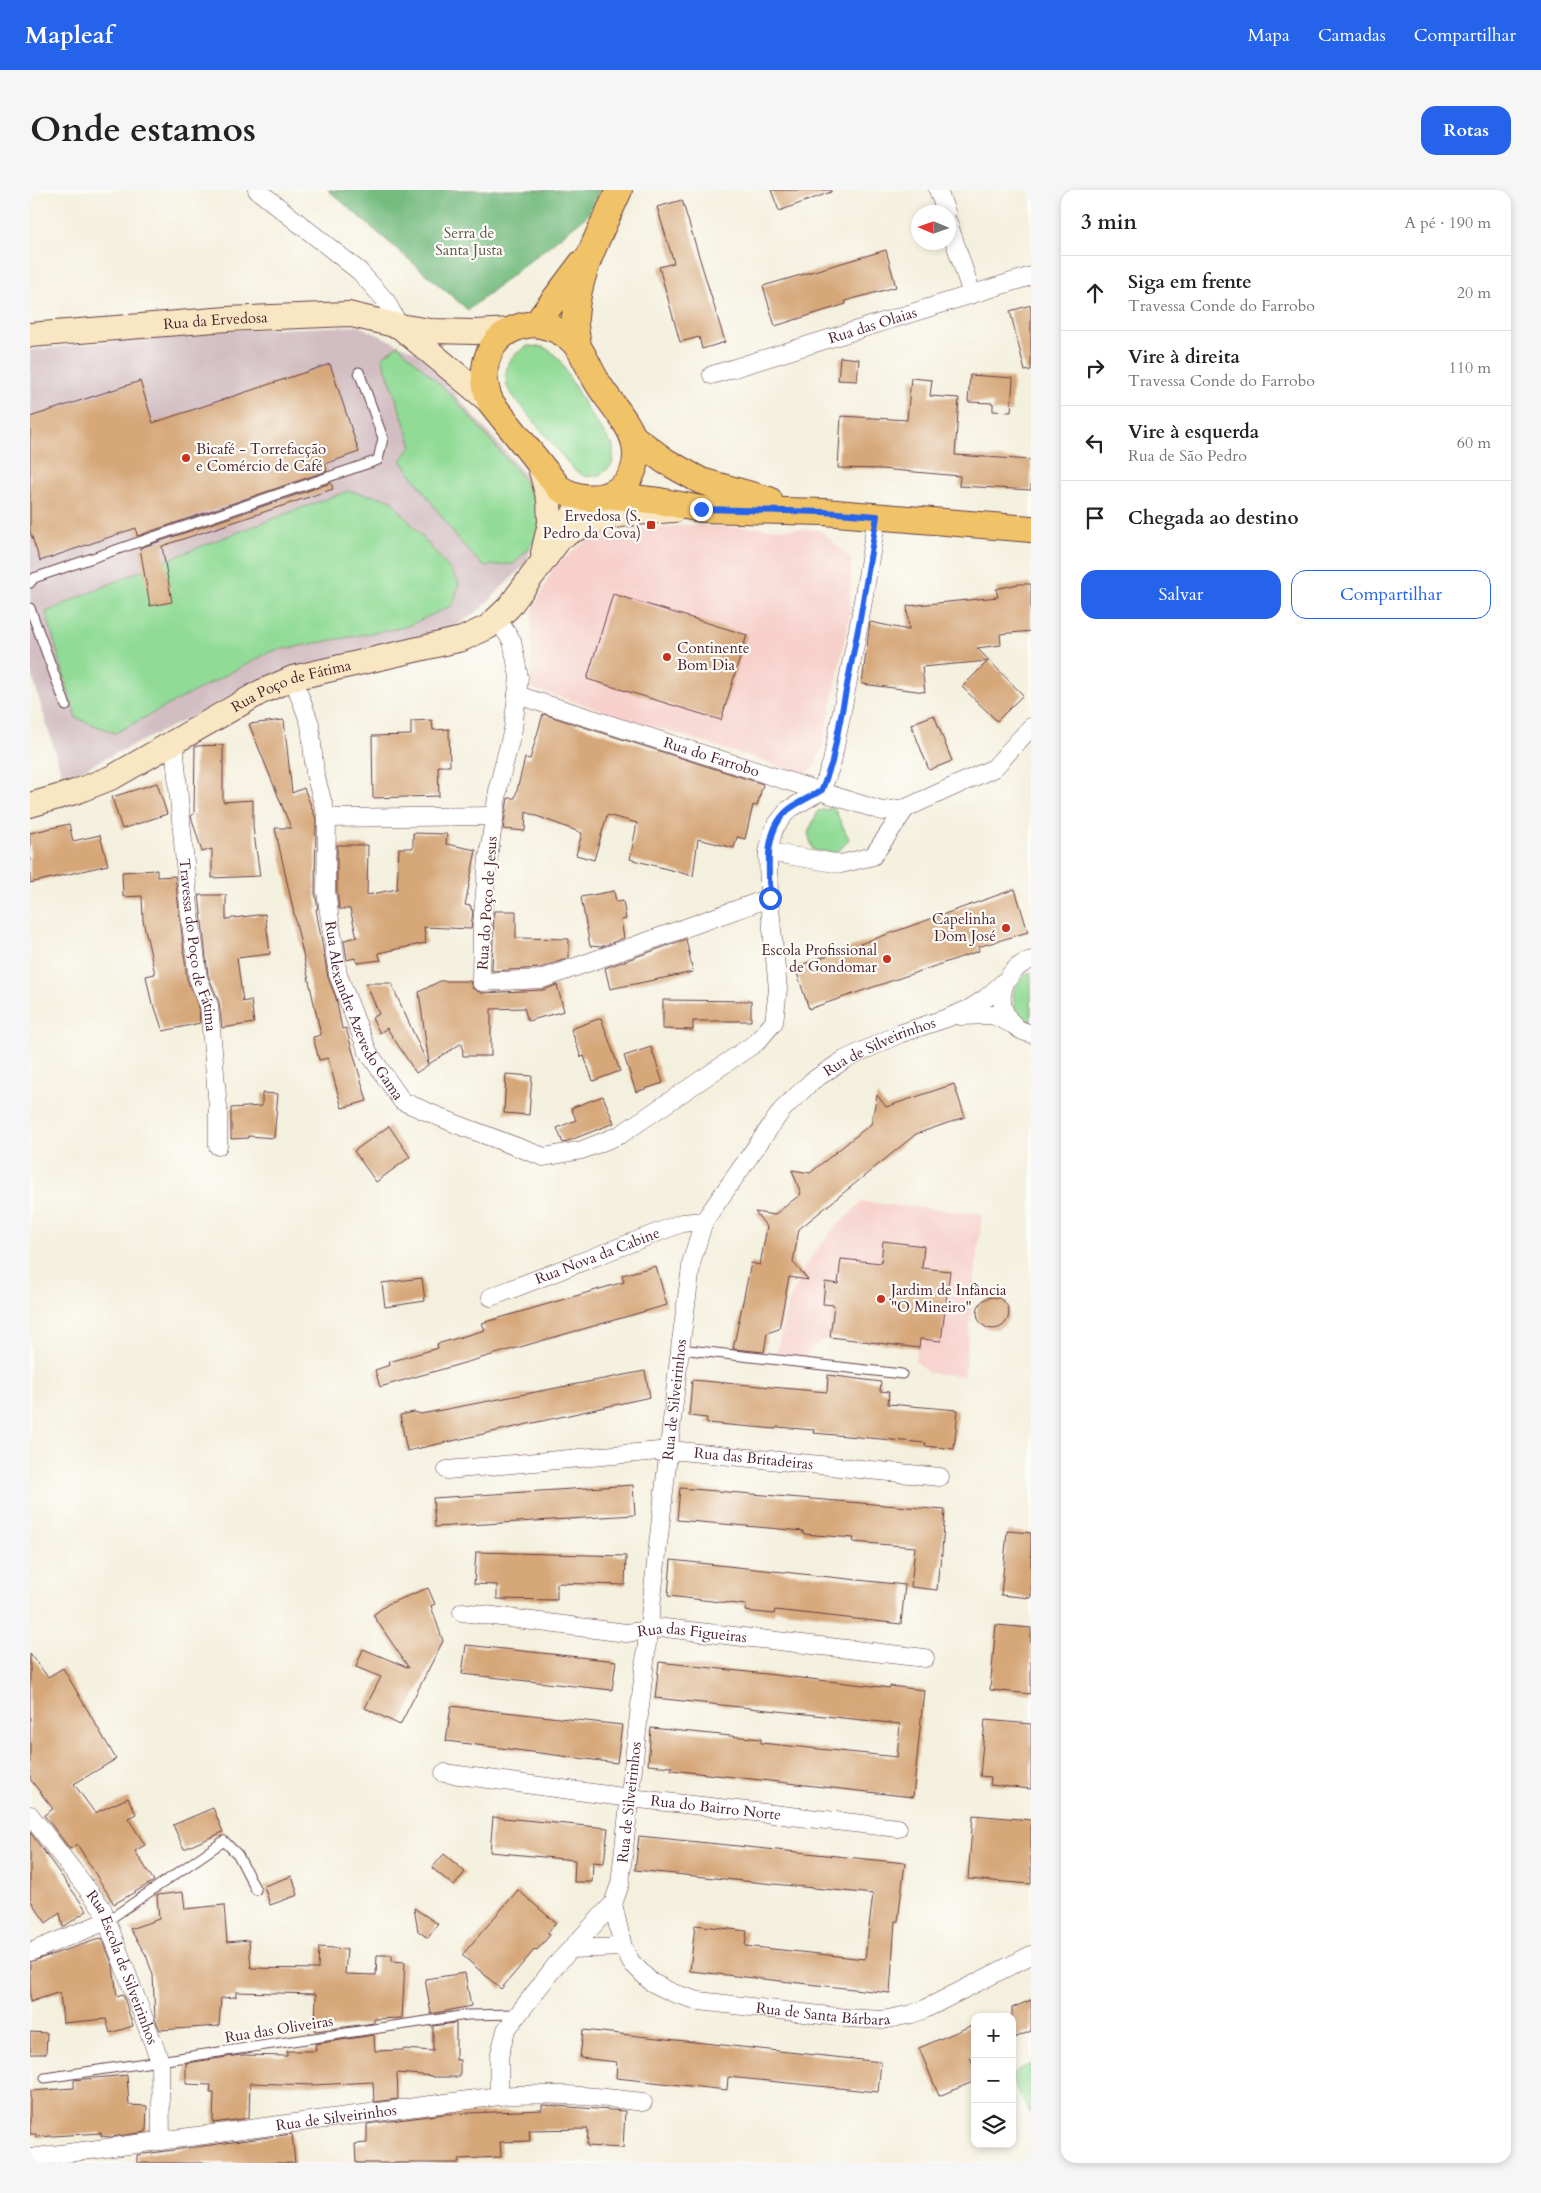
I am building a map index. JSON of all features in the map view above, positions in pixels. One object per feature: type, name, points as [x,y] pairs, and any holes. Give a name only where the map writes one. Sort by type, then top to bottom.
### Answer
[{"type":"main road","points":[[578,347],[575,318],[580,282],[619,190]]},
{"type":"main road","points":[[592,251],[523,327],[496,342],[485,364],[484,384],[491,403],[559,488],[570,495],[594,499],[607,495],[628,480],[634,470],[636,458],[633,437]]},
{"type":"main road","points":[[523,327],[549,326],[565,334],[578,347],[596,382],[633,437],[665,461],[701,481],[750,496],[824,512]]},
{"type":"main road","points":[[607,495],[659,501],[701,509],[824,512],[1031,529]]},
{"type":"street","points":[[257,190],[359,271],[386,301],[399,326]]},
{"type":"street","points":[[938,190],[943,205]]},
{"type":"street","points":[[956,246],[972,294]]},
{"type":"street","name":"Rua das Olaias","points":[[712,375],[1031,276]]},
{"type":"street","name":"Rua da Ervedosa","points":[[30,335],[227,319],[348,314],[399,326],[440,331],[475,332],[523,327]]},
{"type":"street","name":"Rua da Ervedosa","points":[[399,326],[491,403]]},
{"type":"street","name":"Rua Poço de Fátima","points":[[538,462],[549,500],[550,523],[540,565]]},
{"type":"street","name":"Rua Poço de Fátima","points":[[30,805],[75,792],[113,777],[261,692],[293,678],[462,640],[488,627],[509,607],[561,538],[582,498]]},
{"type":"street","name":"Rua Poço de Fátima","points":[[561,538],[584,524],[600,519],[631,513],[701,509]]},
{"type":"street","points":[[770,898],[768,852],[774,828],[788,810],[822,790],[832,762],[860,619],[877,516]]},
{"type":"street","name":"Rua do Poço de Jesus","points":[[497,619],[512,641],[519,677],[512,729],[499,784],[494,816],[482,925],[481,982],[542,979],[770,898]]},
{"type":"street","name":"Rua Alexandre Azevedo Gama","points":[[293,678],[310,724],[315,774],[327,818],[326,892],[338,975],[368,1052],[402,1101],[456,1124],[544,1157],[582,1150],[620,1135],[758,1042],[774,1022],[778,989],[770,898]]},
{"type":"street","name":"Rua do Farrobo","points":[[517,695],[822,790],[882,811],[906,808],[994,768],[1031,727]]},
{"type":"street","name":"Travessa do Poço de Fátima","points":[[174,743],[189,907],[198,978],[209,1006],[218,1107],[218,1146]]},
{"type":"street","points":[[768,852],[841,864],[873,856],[906,808]]},
{"type":"street","points":[[327,818],[494,816]]},
{"type":"street","name":"Rua de Silveirinhos","points":[[613,1904],[620,1884],[680,1349],[692,1260],[704,1221],[782,1110],[812,1080],[844,1060],[899,1034],[969,1009],[986,998],[1006,980],[1013,970],[1031,960]]},
{"type":"street","points":[[1006,980],[1002,998],[1004,1011],[1012,1024]]},
{"type":"street","name":"Rua de Silveirinhos","points":[[947,1018],[993,1015],[1031,1034]]},
{"type":"street","name":"Rua Nova da Cabine","points":[[491,1297],[682,1223],[704,1221]]},
{"type":"street","name":"Rua das Britadeiras","points":[[447,1470],[670,1450],[940,1477]]},
{"type":"street","name":"Rua das Figueiras","points":[[462,1612],[626,1633],[665,1628],[925,1658]]},
{"type":"street","name":"Rua do Bairro Norte","points":[[444,1773],[630,1798],[898,1828]]},
{"type":"street","name":"Rua Escola de Silveirinhos","points":[[30,1815],[102,1908],[160,2061],[161,2141]]},
{"type":"street","points":[[499,2096],[499,2057],[506,2030],[556,1965],[613,1904]]},
{"type":"street","name":"Rua de Santa Bárbara","points":[[613,1904],[623,1947],[631,1962],[651,1982],[673,1993],[699,2001],[847,2018],[884,2020],[925,2009],[1031,1955]]},
{"type":"street","points":[[30,1952],[107,1921]]},
{"type":"street","points":[[571,1949],[623,1947]]},
{"type":"street","name":"Rua de Silveirinhos","points":[[30,2158],[499,2096],[536,2093],[585,2095],[643,2102]]},
{"type":"lane","points":[[30,583],[34,578],[378,460],[384,438],[359,372]]},
{"type":"lane","points":[[30,608],[66,706]]},
{"type":"lane","points":[[680,1349],[902,1374]]},
{"type":"lane","points":[[107,1921],[224,1841],[238,1855],[256,1890]]},
{"type":"lane","name":"Rua das Oliveiras","points":[[45,2078],[467,2015],[518,2014]]},
{"type":"shaded area","points":[[359,326],[420,354],[544,496],[527,562],[482,608],[444,634],[288,670],[63,779],[30,669],[30,350],[206,331]]},
{"type":"shaded area","points":[[684,525],[820,530],[851,559],[850,612],[835,689],[823,744],[816,763],[807,775],[531,688],[532,613],[553,568],[591,536]]},
{"type":"shaded area","name":"Jardim de Infância \"O Mineiro\"","points":[[862,1202],[982,1214],[964,1376],[928,1373],[915,1360],[917,1346],[831,1336],[815,1345],[804,1358],[776,1354],[786,1310],[804,1268],[831,1232]]},
{"type":"green space","name":"Serra de Santa Justa","points":[[328,190],[599,190],[588,215],[468,310]]},
{"type":"green space","points":[[398,345],[451,395],[518,472],[541,508],[538,537],[514,564],[483,566],[457,538],[401,460],[412,446],[382,357]]},
{"type":"green space","points":[[528,346],[543,347],[559,359],[589,412],[613,446],[613,462],[610,467],[599,475],[586,477],[573,469],[509,391],[506,377],[508,364],[516,354]]},
{"type":"green space","points":[[348,491],[390,499],[447,566],[459,583],[453,605],[405,627],[272,651],[115,733],[76,718],[46,612],[196,548]]},
{"type":"green space","points":[[834,808],[849,839],[837,853],[813,850],[808,833],[818,811]]},
{"type":"green space","points":[[1031,972],[1031,1022],[1023,1018],[1018,1012],[1014,1005],[1013,997],[1018,983]]},
{"type":"green space","points":[[1031,2064],[1031,2115],[1016,2088],[1016,2072]]},
{"type":"building","points":[[771,190],[831,190],[831,192],[779,211]]},
{"type":"building","points":[[682,200],[725,342],[702,349],[699,337],[680,342],[659,267],[674,263],[657,207]]},
{"type":"building","points":[[886,250],[896,287],[845,301],[846,304],[775,326],[763,286]]},
{"type":"building","points":[[1031,305],[1031,370],[1025,371],[1010,311]]},
{"type":"building","points":[[840,357],[859,359],[857,381],[838,380]]},
{"type":"building","name":"Bicafé - Torrefacção e Comércio de Café","points":[[330,364],[359,452],[325,464],[327,471],[137,536],[136,528],[40,561],[30,531],[30,417],[140,381],[153,423]]},
{"type":"building","points":[[970,375],[1013,378],[1011,412],[993,411],[993,403],[968,402]]},
{"type":"building","points":[[911,378],[932,380],[930,396],[959,398],[955,455],[1031,460],[1031,490],[959,486],[960,476],[881,469],[838,468],[841,416],[907,420]]},
{"type":"building","points":[[331,483],[333,489],[162,546],[172,602],[150,606],[140,548]]},
{"type":"building","points":[[1018,584],[1031,584],[1031,631],[1000,634],[1001,645],[977,648],[1023,695],[997,721],[962,687],[988,661],[922,667],[925,692],[862,684],[870,622],[909,630],[907,606],[998,597],[996,589]]},
{"type":"building","name":"Continente Bom Dia","points":[[613,594],[747,635],[721,720],[587,679]]},
{"type":"building","points":[[543,714],[763,784],[757,806],[753,805],[745,839],[737,837],[734,848],[698,839],[693,876],[630,859],[637,823],[607,815],[594,860],[576,855],[582,833],[526,812],[525,831],[503,829],[508,798],[515,798],[525,758],[530,759]]},
{"type":"building","points":[[934,715],[952,761],[929,770],[911,724]]},
{"type":"building","points":[[284,720],[292,793],[304,788],[316,819],[315,892],[318,909],[316,909],[328,977],[336,998],[342,1029],[346,1028],[367,1101],[342,1108],[328,1058],[319,1060],[313,1037],[321,1035],[275,828],[291,828],[249,724]]},
{"type":"building","points":[[432,720],[433,730],[449,729],[450,766],[438,766],[439,796],[373,798],[372,736],[411,735],[411,721]]},
{"type":"building","points":[[223,745],[223,802],[253,800],[253,827],[260,876],[212,878],[212,849],[202,852],[191,816],[194,814],[195,746]]},
{"type":"building","points":[[157,783],[167,814],[122,829],[112,797]]},
{"type":"building","points":[[69,824],[73,841],[100,835],[108,865],[30,883],[30,833]]},
{"type":"building","points":[[413,833],[447,834],[446,844],[476,850],[465,905],[471,906],[471,910],[473,910],[471,929],[424,927],[426,943],[378,953],[381,960],[357,963],[355,958],[347,960],[344,940],[357,937],[350,909],[339,909],[337,845],[368,845],[367,895],[397,889],[399,848],[413,848]]},
{"type":"building","points":[[157,870],[157,877],[175,876],[187,979],[199,1008],[200,1023],[163,1031],[154,1005],[152,1005],[146,976],[155,974],[143,920],[142,896],[123,897],[122,872]]},
{"type":"building","name":"Escola Profissional de Gondomar","points":[[1015,889],[1028,932],[978,947],[979,951],[809,1009],[795,967]]},
{"type":"building","points":[[614,891],[616,902],[623,901],[626,919],[621,920],[624,938],[601,947],[590,946],[581,897]]},
{"type":"building","points":[[199,895],[226,895],[226,919],[265,914],[270,954],[237,958],[243,1002],[251,1000],[254,1023],[222,1028],[219,1002],[208,975]]},
{"type":"building","points":[[494,911],[516,911],[516,938],[569,939],[569,958],[540,968],[492,971]]},
{"type":"building","points":[[686,939],[693,972],[610,989],[605,968]]},
{"type":"building","points":[[440,981],[470,981],[472,988],[482,993],[543,990],[557,985],[564,1011],[528,1021],[524,1008],[491,1009],[491,1056],[463,1056],[462,1043],[429,1064],[419,992]]},
{"type":"building","points":[[366,983],[391,983],[428,1065],[416,1073],[387,1028],[380,1033],[372,1018],[379,1014]]},
{"type":"building","points":[[663,1000],[751,1001],[751,1021],[693,1021],[693,1030],[663,1029]]},
{"type":"building","points":[[601,1018],[620,1071],[593,1081],[584,1056],[581,1057],[571,1029]]},
{"type":"building","points":[[651,1047],[663,1083],[636,1092],[624,1056]]},
{"type":"building","points":[[506,1074],[532,1076],[529,1115],[504,1113]]},
{"type":"building","points":[[954,1084],[965,1117],[916,1134],[799,1229],[793,1262],[808,1280],[789,1277],[779,1329],[767,1333],[764,1352],[733,1349],[751,1263],[760,1265],[767,1227],[755,1212],[774,1215],[801,1194],[792,1170],[810,1173],[871,1124],[877,1095],[886,1107]]},
{"type":"building","points":[[262,1093],[278,1094],[274,1138],[248,1136],[248,1138],[231,1139],[231,1108],[262,1106]]},
{"type":"building","points":[[603,1096],[614,1123],[563,1143],[557,1128],[576,1120],[571,1108]]},
{"type":"building","points":[[389,1126],[410,1157],[376,1182],[354,1151]]},
{"type":"building","points":[[883,1241],[924,1246],[922,1268],[950,1271],[941,1341],[920,1339],[919,1348],[830,1337],[834,1305],[823,1304],[825,1282],[838,1284],[841,1259],[881,1263]]},
{"type":"building","points":[[656,1266],[667,1305],[380,1387],[375,1370],[390,1365],[389,1362],[438,1348],[437,1344],[485,1330],[482,1323],[624,1282],[622,1275]]},
{"type":"building","points":[[422,1278],[425,1301],[385,1307],[382,1283]]},
{"type":"building","points":[[993,1297],[1005,1301],[1009,1313],[1005,1325],[993,1329],[981,1325],[977,1313],[981,1301]]},
{"type":"building","points":[[645,1371],[650,1397],[407,1451],[400,1415],[414,1412],[421,1414]]},
{"type":"building","points":[[828,1375],[881,1382],[880,1391],[889,1392],[888,1404],[958,1410],[954,1449],[925,1446],[926,1443],[813,1433],[814,1430],[706,1423],[707,1418],[689,1416],[692,1380],[827,1392]]},
{"type":"building","points":[[633,1485],[635,1515],[435,1527],[433,1498]]},
{"type":"building","points":[[680,1488],[945,1510],[941,1566],[939,1566],[937,1590],[911,1587],[915,1547],[853,1542],[854,1538],[803,1534],[803,1531],[677,1520]]},
{"type":"building","points":[[1007,1531],[1031,1533],[1031,1598],[1001,1595]]},
{"type":"building","points":[[476,1552],[626,1556],[625,1585],[557,1583],[557,1600],[497,1599],[497,1585],[474,1584]]},
{"type":"building","points":[[671,1560],[905,1585],[901,1624],[775,1610],[774,1614],[745,1611],[746,1605],[668,1596]]},
{"type":"building","points":[[428,1588],[435,1604],[431,1606],[443,1641],[400,1725],[365,1708],[381,1677],[356,1667],[363,1649],[409,1668],[373,1615],[388,1604]]},
{"type":"building","points":[[996,1625],[1031,1628],[1031,1694],[990,1690]]},
{"type":"building","points":[[466,1645],[616,1661],[612,1690],[462,1674]]},
{"type":"building","points":[[30,1654],[48,1677],[63,1668],[116,1759],[74,1784],[95,1813],[128,1798],[136,1814],[128,1818],[145,1845],[135,1851],[154,1881],[114,1904],[77,1844],[70,1849],[44,1815],[53,1809],[30,1779]]},
{"type":"building","points":[[659,1662],[890,1688],[890,1686],[924,1690],[913,1797],[671,1770],[672,1767],[648,1765],[651,1728],[761,1739],[761,1743],[897,1757],[900,1724],[655,1698]]},
{"type":"building","points":[[451,1706],[622,1725],[617,1763],[446,1741]]},
{"type":"building","points":[[985,1720],[1031,1724],[1031,1789],[990,1785],[991,1777],[980,1776]]},
{"type":"building","points":[[213,1808],[223,1832],[184,1849],[173,1825]]},
{"type":"building","points":[[973,1815],[1031,1820],[1031,1884],[968,1879]]},
{"type":"building","points":[[493,1817],[608,1828],[604,1863],[593,1862],[592,1882],[574,1882],[575,1860],[490,1852]]},
{"type":"building","points":[[30,1832],[87,1911],[63,1927],[60,1913],[46,1923],[30,1900]]},
{"type":"building","points":[[639,1836],[905,1863],[898,1921],[895,1921],[890,1993],[690,1971],[695,1925],[747,1931],[745,1946],[865,1959],[873,1894],[635,1870]]},
{"type":"building","points":[[444,1854],[465,1872],[454,1886],[432,1868]]},
{"type":"building","points":[[292,1876],[298,1895],[270,1905],[264,1886]]},
{"type":"building","points":[[518,1890],[556,1923],[547,1933],[550,1935],[537,1950],[535,1949],[501,1989],[462,1955]]},
{"type":"building","points":[[183,1892],[185,1909],[224,1905],[227,1942],[249,1940],[251,1968],[318,1969],[319,1947],[347,1949],[345,1974],[376,1975],[377,1955],[392,1955],[392,1961],[405,1962],[402,2018],[374,2019],[374,2023],[315,2031],[316,1994],[236,1992],[236,1997],[221,1998],[219,2026],[160,2030],[155,2019],[153,1975],[146,1955],[130,1929],[159,1919],[157,1895]]},
{"type":"building","points":[[414,1908],[438,1924],[428,1938],[418,1931]]},
{"type":"building","points":[[102,1938],[113,1966],[117,1996],[123,1994],[133,2026],[110,2033],[106,2019],[63,2023],[60,1992],[30,2002],[30,1962]]},
{"type":"building","points":[[465,1973],[471,2006],[431,2014],[425,1979]]},
{"type":"building","points":[[1031,2000],[1031,2031],[1016,2037],[1016,2013],[1012,2013],[1012,2008]]},
{"type":"building","points":[[456,2023],[456,2060],[460,2060],[460,2077],[433,2077],[397,2073],[398,2099],[374,2102],[373,2082],[312,2085],[250,2083],[249,2118],[213,2123],[214,2093],[210,2093],[211,2085],[186,2084],[186,2063],[241,2055],[287,2056],[287,2051],[316,2051],[315,2044],[374,2035],[375,2051],[404,2049],[433,2051],[433,2026]]},
{"type":"building","points":[[971,2026],[971,2083],[939,2096],[919,2048]]},
{"type":"building","points":[[583,2030],[881,2062],[878,2092],[728,2077],[727,2090],[616,2078],[617,2062],[580,2058]]},
{"type":"building","points":[[30,2032],[47,2033],[46,2054],[30,2054]]},
{"type":"building","points":[[127,2075],[129,2105],[147,2106],[146,2132],[111,2137],[101,2136],[101,2133],[36,2137],[36,2134],[30,2134],[30,2091],[74,2088],[74,2080]]},
{"type":"building","points":[[542,2105],[625,2111],[623,2148],[587,2146],[588,2129],[529,2130],[530,2141],[500,2142],[501,2157],[459,2159],[459,2163],[356,2163],[355,2144],[367,2143],[367,2124],[445,2114],[542,2110]]},
{"type":"building","points":[[292,2134],[295,2163],[137,2163],[137,2155]]},
{"type":"place","name":"Bicafé - Torrefacção e Comércio de Café","points":[[186,458]]},
{"type":"place","name":"Ervedosa (S. Pedro da Cova)","points":[[651,525]]},
{"type":"place","name":"Continente Bom Dia","points":[[667,657]]},
{"type":"place","name":"Capelinha Dom José","points":[[1006,928]]},
{"type":"place","name":"Escola Profissional de Gondomar","points":[[887,959]]},
{"type":"place","name":"Jardim de Infância \"O Mineiro\"","points":[[881,1299]]},
{"type":"route","points":[[701,509],[824,512],[877,516],[860,619],[832,762],[822,790],[788,810],[774,828],[768,852],[770,898]]}]
